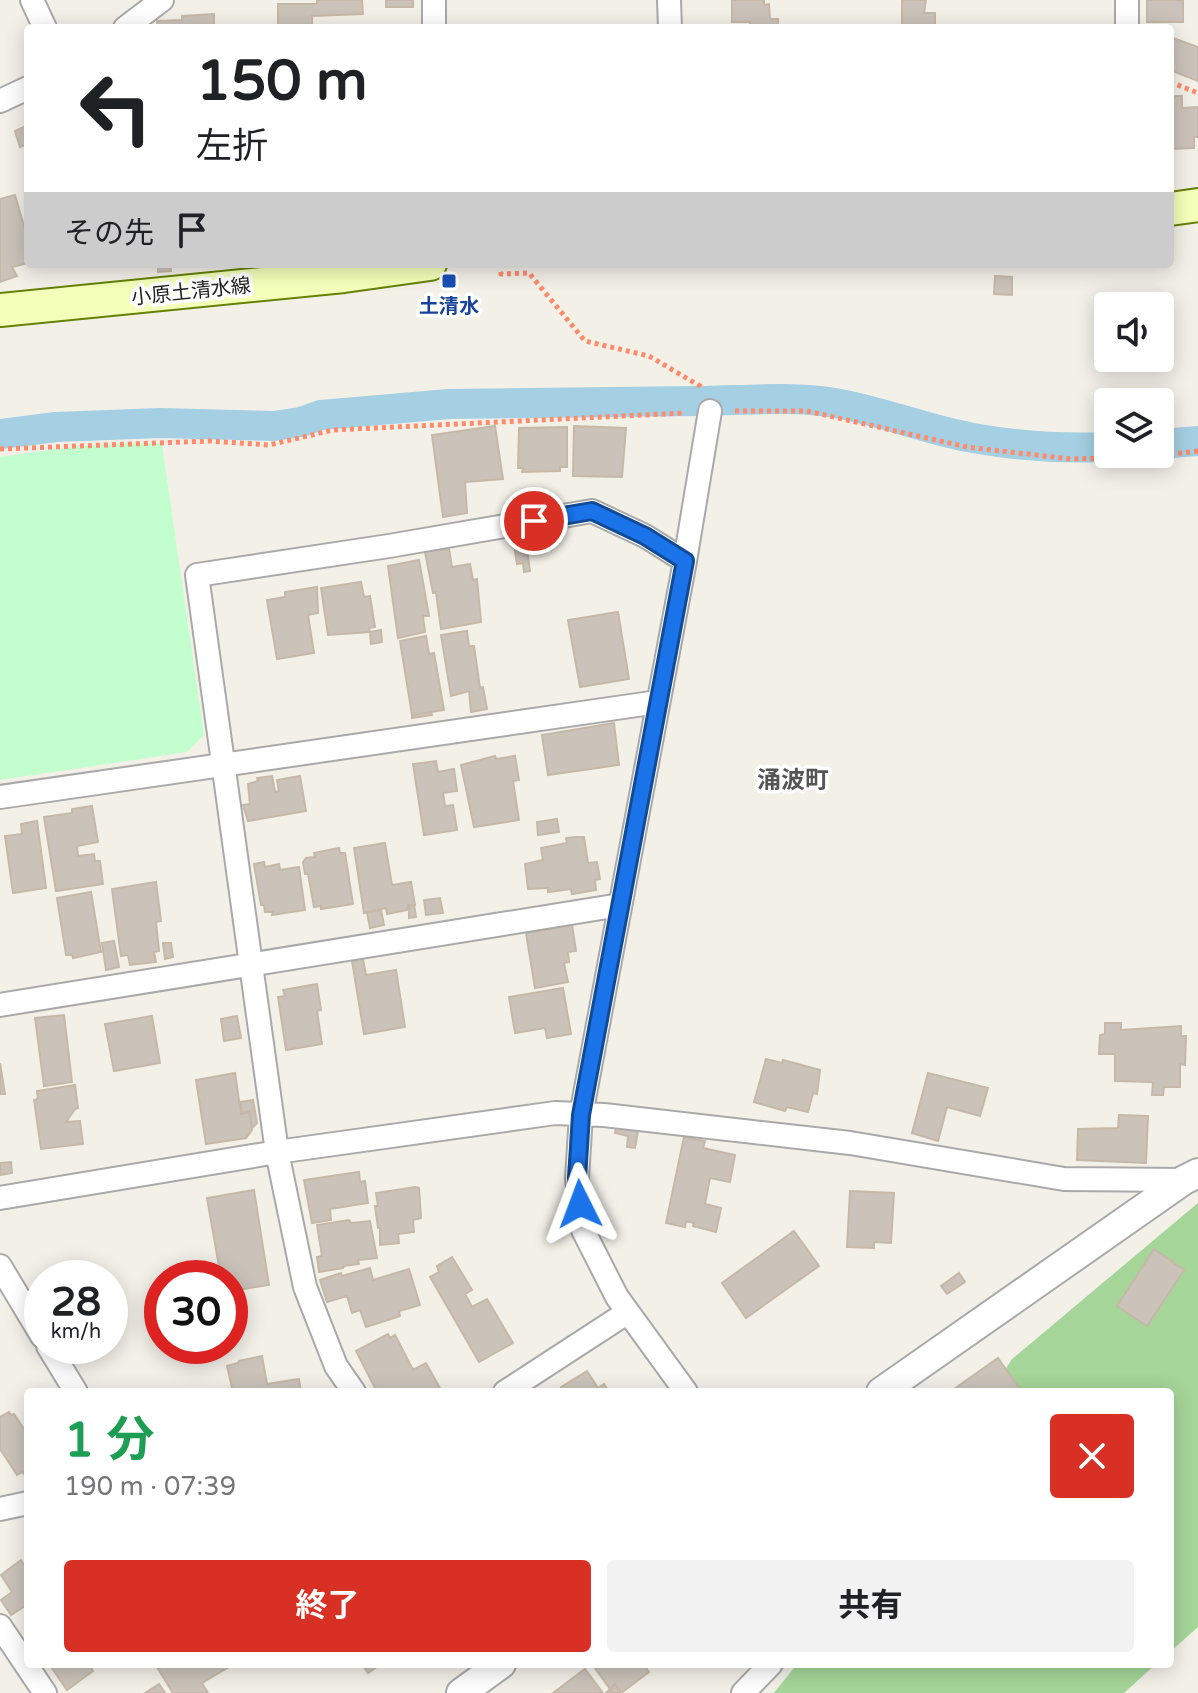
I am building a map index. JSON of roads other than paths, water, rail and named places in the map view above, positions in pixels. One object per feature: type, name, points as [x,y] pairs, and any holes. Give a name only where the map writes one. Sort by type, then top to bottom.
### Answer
[{"type":"main road","points":[[1174,208],[1198,205]]},
{"type":"main road","name":"小原土清水線","points":[[0,310],[401,268]]},
{"type":"street","points":[[32,0],[43,24]]},
{"type":"street","points":[[130,24],[162,0]]},
{"type":"street","points":[[434,0],[434,24]]},
{"type":"street","points":[[669,0],[670,24]]},
{"type":"street","points":[[1127,0],[1127,24]]},
{"type":"street","points":[[0,101],[24,90]]},
{"type":"street","points":[[683,1388],[617,1297],[583,1230],[577,1178],[581,1115],[685,561],[710,411]]},
{"type":"street","points":[[351,1388],[336,1366],[305,1287],[277,1152],[197,575],[592,511],[645,536],[685,561]]},
{"type":"street","points":[[0,797],[658,702]]},
{"type":"street","points":[[0,1005],[620,905]]},
{"type":"street","points":[[0,1198],[277,1152],[555,1113],[604,1115],[850,1143],[1064,1179],[1191,1176]]},
{"type":"street","points":[[887,1388],[1191,1176]]},
{"type":"street","points":[[0,1266],[24,1306]]},
{"type":"street","points":[[511,1388],[628,1312]]},
{"type":"street","points":[[59,1364],[74,1388]]},
{"type":"street","points":[[0,1509],[24,1504]]},
{"type":"street","points":[[0,1626],[24,1662]]},
{"type":"street","points":[[28,1668],[45,1693]]},
{"type":"street","points":[[461,1693],[495,1668]]},
{"type":"street","points":[[743,1693],[767,1668]]},
{"type":"waterway","points":[[0,434],[56,427],[160,423],[274,426],[321,415],[449,404],[697,401]]},
{"type":"waterway","points":[[706,401],[819,401],[853,406],[956,435],[990,441],[1094,447]]},
{"type":"waterway","points":[[1174,443],[1198,441]]},
{"type":"place","name":"土清水","points":[[449,281]]},
{"type":"district","name":"涌波町","points":[[793,780]]}]
